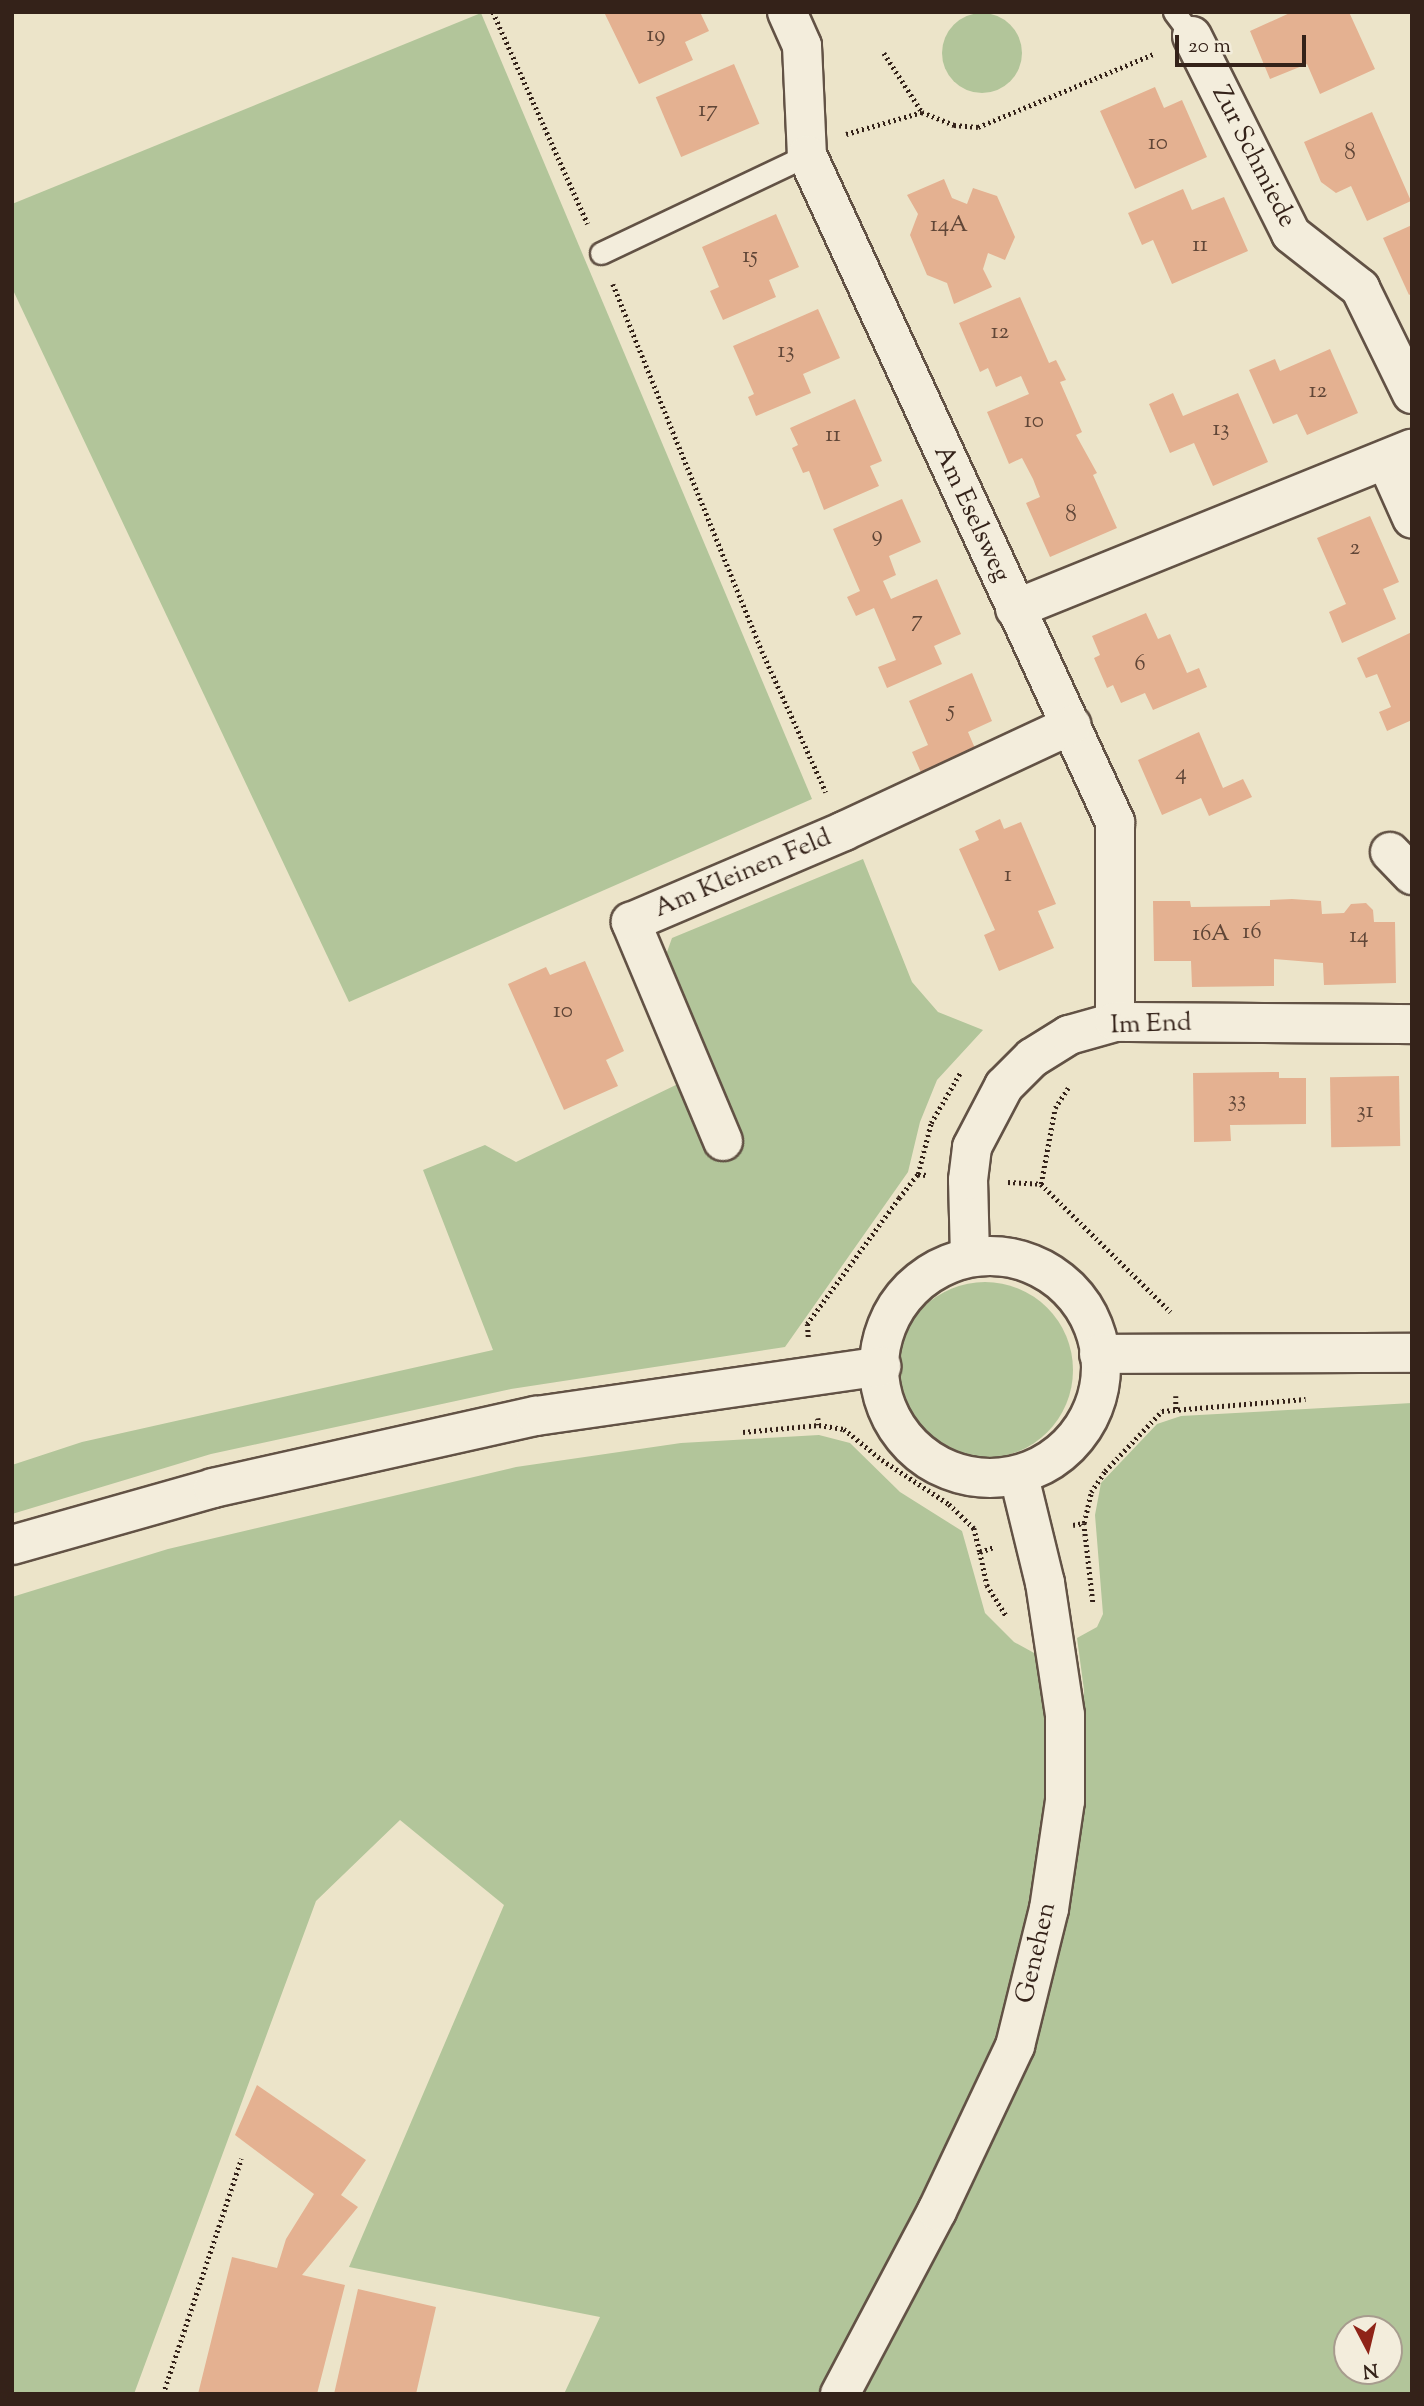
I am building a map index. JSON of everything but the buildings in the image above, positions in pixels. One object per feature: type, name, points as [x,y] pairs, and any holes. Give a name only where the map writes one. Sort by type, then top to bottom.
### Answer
[{"type":"street","name":"Am Eselsweg","points":[[787,12],[802,46],[807,155],[1115,822],[1115,1022]]},
{"type":"street","name":"Zur Schmiede","points":[[1183,24],[1291,234],[1360,288],[1412,394]]},
{"type":"street","points":[[1015,609],[1399,455],[1412,519]]},
{"type":"street","name":"Am Kleinen Feld","points":[[723,1141],[631,922],[844,831],[1071,725]]},
{"type":"street","name":"Im End","points":[[970,1256],[968,1180],[972,1147],[1004,1086],[1032,1058],[1069,1035],[1115,1022],[1412,1024]]},
{"type":"street","points":[[970,1256],[1013,1256],[1046,1268],[1073,1291],[1086,1311],[1099,1354],[1098,1393],[1088,1421],[1070,1445],[1047,1464],[1019,1476],[972,1478],[928,1460],[896,1425],[887,1404],[881,1366],[891,1318],[905,1294],[926,1275],[970,1256]]},
{"type":"street","points":[[1099,1354],[1176,1356],[1412,1353]]},
{"type":"street","points":[[12,1545],[213,1488],[536,1416],[881,1366]]},
{"type":"street","name":"Genehen","points":[[840,2394],[937,2211],[1016,2046],[1049,1909],[1065,1801],[1065,1715],[1034,1532],[1019,1476]]},
{"type":"lane","points":[[601,253],[807,155]]},
{"type":"path","points":[[493,12],[601,253],[762,651],[844,831]]},
{"type":"path","points":[[884,53],[922,112],[954,125],[978,127],[1002,120],[1183,24]]},
{"type":"path","points":[[807,155],[846,134],[922,112]]},
{"type":"path","points":[[1041,1184],[1055,1108],[1076,1080]]},
{"type":"path","points":[[1176,1409],[1176,1317],[1041,1184],[918,1174],[807,1324],[819,1425],[844,1429],[949,1504],[974,1528],[980,1552],[1034,1532],[1084,1523],[1091,1492],[1105,1471],[1162,1411],[1319,1398]]},
{"type":"path","points":[[163,2394],[242,2159]]},
{"type":"green space","points":[[481,13],[812,799],[349,1002],[12,288],[12,204]]},
{"type":"green space","points":[[982,13],[997,16],[1010,25],[1019,38],[1022,53],[1019,68],[1010,81],[997,90],[982,93],[967,90],[954,81],[945,68],[942,53],[945,38],[954,25],[967,16]]},
{"type":"green space","points":[[863,859],[912,982],[938,1012],[983,1030],[937,1080],[920,1122],[908,1172],[785,1347],[511,1389],[211,1454],[12,1514],[12,1465],[82,1442],[493,1350],[423,1170],[485,1145],[516,1162],[680,1083],[715,1160],[740,1148],[662,966],[672,938]]},
{"type":"green space","points":[[985,1282],[1019,1289],[1047,1308],[1066,1336],[1073,1370],[1066,1404],[1047,1432],[1019,1451],[985,1458],[951,1451],[923,1432],[904,1404],[897,1370],[904,1336],[923,1308],[951,1289]]},
{"type":"green space","points":[[1412,1403],[1412,2394],[862,2394],[1014,2095],[1033,2047],[1081,1821],[1084,1690],[1077,1638],[1097,1627],[1103,1614],[1095,1515],[1101,1483],[1157,1424],[1181,1416]]},
{"type":"green space","points":[[819,1435],[850,1443],[900,1492],[962,1531],[985,1613],[1014,1642],[1045,1659],[1046,1704],[1044,1799],[1035,1876],[1018,1974],[990,2067],[821,2394],[564,2394],[600,2317],[349,2267],[504,1905],[400,1820],[316,1901],[134,2394],[12,2394],[12,1597],[168,1549],[516,1467],[681,1443]]}]
